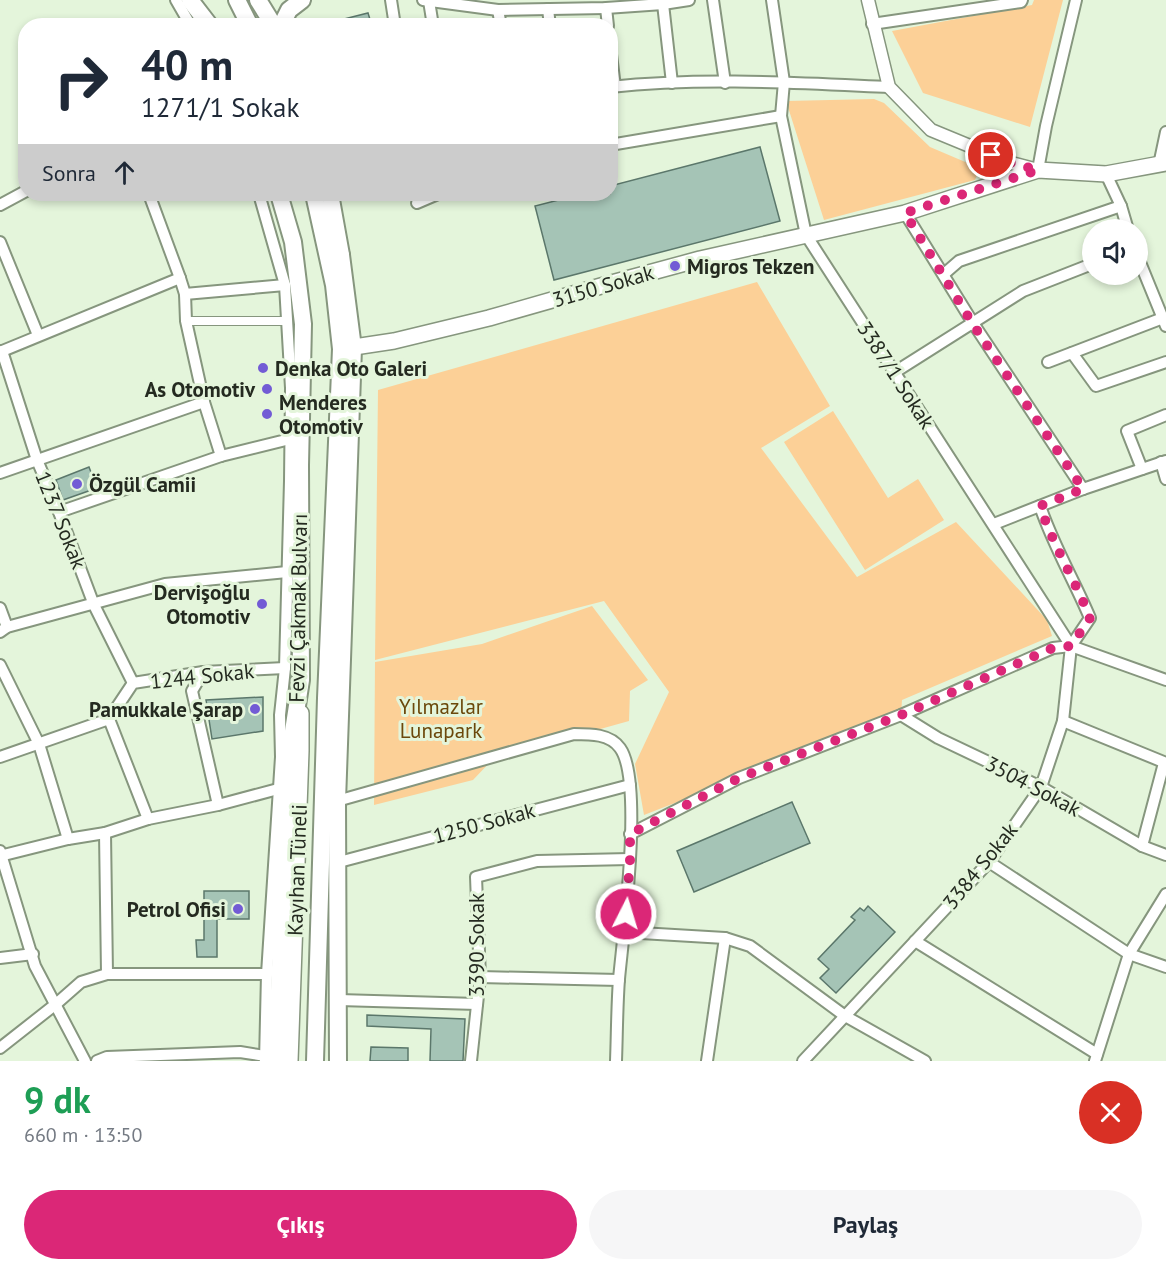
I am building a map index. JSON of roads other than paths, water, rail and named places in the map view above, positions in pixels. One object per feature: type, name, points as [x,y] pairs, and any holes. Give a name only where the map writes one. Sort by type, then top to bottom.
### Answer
[{"type":"main road","points":[[190,0],[205,18]]},
{"type":"main road","points":[[200,0],[208,18]]},
{"type":"main road","points":[[237,0],[246,18]]},
{"type":"main road","points":[[258,0],[269,18]]},
{"type":"main road","points":[[285,18],[289,10],[302,0]]},
{"type":"main road","points":[[1038,170],[1106,174],[1163,164]]},
{"type":"main road","name":"3150 Sokak","points":[[347,348],[394,341],[489,318],[631,278],[905,213],[1038,170]]},
{"type":"main road","name":"Fevzi Çakmak Bulvarı","points":[[269,1059],[289,757],[301,680],[300,465],[303,324],[293,242],[281,201]]},
{"type":"main road","name":"Fevzi Çakmak Bulvarı","points":[[315,1061],[327,663],[347,348],[316,201]]},
{"type":"main road","points":[[331,201],[341,255],[347,348],[337,801],[338,1061]]},
{"type":"main road","points":[[334,285],[341,255]]},
{"type":"main road","name":"Kayıhan Tüneli","points":[[290,1061],[301,751],[301,680]]},
{"type":"street","points":[[176,0],[186,18]]},
{"type":"street","points":[[391,0],[394,18]]},
{"type":"street","points":[[431,18],[426,0],[498,10],[606,8],[689,0]]},
{"type":"street","points":[[713,0],[725,82]]},
{"type":"street","name":"3387/1 Sokak","points":[[772,0],[784,82],[781,116],[806,235],[1071,646]]},
{"type":"street","points":[[868,0],[889,87],[931,130],[1011,163],[1038,170],[1076,0]]},
{"type":"street","points":[[872,24],[1021,2],[1022,0]]},
{"type":"street","points":[[663,4],[672,83]]},
{"type":"street","points":[[606,8],[607,18]]},
{"type":"street","points":[[548,9],[549,18]]},
{"type":"street","points":[[498,10],[500,18]]},
{"type":"street","points":[[618,87],[672,83],[784,82],[889,87]]},
{"type":"street","points":[[618,144],[781,116]]},
{"type":"street","points":[[1163,164],[1166,132]]},
{"type":"street","points":[[1106,174],[1125,219]]},
{"type":"street","points":[[0,205],[18,195]]},
{"type":"street","points":[[152,201],[185,294],[186,321],[204,402],[221,456]]},
{"type":"street","points":[[98,1061],[107,1056],[240,1052],[269,1059],[267,974],[281,757],[280,715],[285,668],[291,388],[285,285],[261,201]]},
{"type":"street","points":[[944,274],[959,261],[1121,206]]},
{"type":"street","points":[[905,213],[972,323],[1083,489]]},
{"type":"street","points":[[0,242],[38,335]]},
{"type":"street","points":[[895,372],[1023,291],[1082,268]]},
{"type":"street","points":[[1,351],[180,278]]},
{"type":"street","points":[[1048,362],[1164,322],[1148,282]]},
{"type":"street","points":[[185,294],[285,285]]},
{"type":"street","points":[[186,321],[288,321]]},
{"type":"street","name":"1237 Sokak","points":[[1,351],[37,460],[94,605],[133,683]]},
{"type":"street","points":[[1072,353],[1096,386],[1166,362]]},
{"type":"street","points":[[0,473],[204,402]]},
{"type":"street","points":[[1142,469],[1127,431],[1166,415]]},
{"type":"street","points":[[59,512],[221,456],[290,439]]},
{"type":"street","points":[[994,524],[1083,489],[1163,462],[1166,479]]},
{"type":"street","points":[[1040,506],[1049,533],[1075,581],[1090,618],[1071,646]]},
{"type":"street","points":[[0,608],[4,630],[165,584],[287,572]]},
{"type":"street","points":[[630,834],[739,778],[901,715],[1053,648],[1071,646],[1166,680]]},
{"type":"street","name":"3384 Sokak","points":[[803,1061],[988,862],[1041,787],[1063,721],[1071,646]]},
{"type":"street","points":[[0,665],[39,744],[68,839]]},
{"type":"street","name":"1244 Sokak","points":[[109,719],[133,683],[203,672],[285,668]]},
{"type":"street","points":[[203,672],[192,691],[218,805]]},
{"type":"street","name":"3504 Sokak","points":[[901,715],[938,738],[1041,787],[1142,846],[1166,855]]},
{"type":"street","points":[[0,757],[109,719],[148,819]]},
{"type":"street","points":[[1063,721],[1165,763],[1142,846]]},
{"type":"street","points":[[337,801],[574,734],[602,736],[615,742],[622,750],[630,785],[630,860],[619,980],[616,1061]]},
{"type":"street","name":"1250 Sokak","points":[[339,861],[630,785]]},
{"type":"street","points":[[85,1061],[35,966],[1,854],[105,833],[148,819],[218,805],[278,789]]},
{"type":"street","points":[[105,833],[107,974]]},
{"type":"street","name":"3390 Sokak","points":[[471,1061],[480,977],[476,877],[537,861],[630,860]]},
{"type":"street","points":[[988,862],[1129,954],[1166,967]]},
{"type":"street","points":[[915,941],[1096,1058],[1129,954],[1166,894]]},
{"type":"street","points":[[624,932],[724,938],[750,946],[845,1016],[925,1061]]},
{"type":"street","points":[[707,1061],[724,938]]},
{"type":"street","points":[[0,958],[33,954]]},
{"type":"street","points":[[0,1047],[81,982],[107,974],[267,974]]},
{"type":"street","points":[[480,977],[619,980]]},
{"type":"street","points":[[339,1000],[477,1004]]},
{"type":"place","name":"Migros Tekzen","points":[[675,266]]},
{"type":"place","name":"Denka Oto Galeri","points":[[263,368]]},
{"type":"place","name":"As Otomotiv","points":[[267,389]]},
{"type":"place","name":"Menderes Otomotiv","points":[[267,414]]},
{"type":"place","name":"Özgül Camii","points":[[77,484]]},
{"type":"place","name":"Dervişoğlu Otomotiv","points":[[262,604]]},
{"type":"place","name":"Pamukkale Şarap","points":[[255,709]]},
{"type":"place","name":"Petrol Ofisi","points":[[238,909]]},
{"type":"park label","name":"Yılmazlar Lunapark","points":[[441,718]]}]
